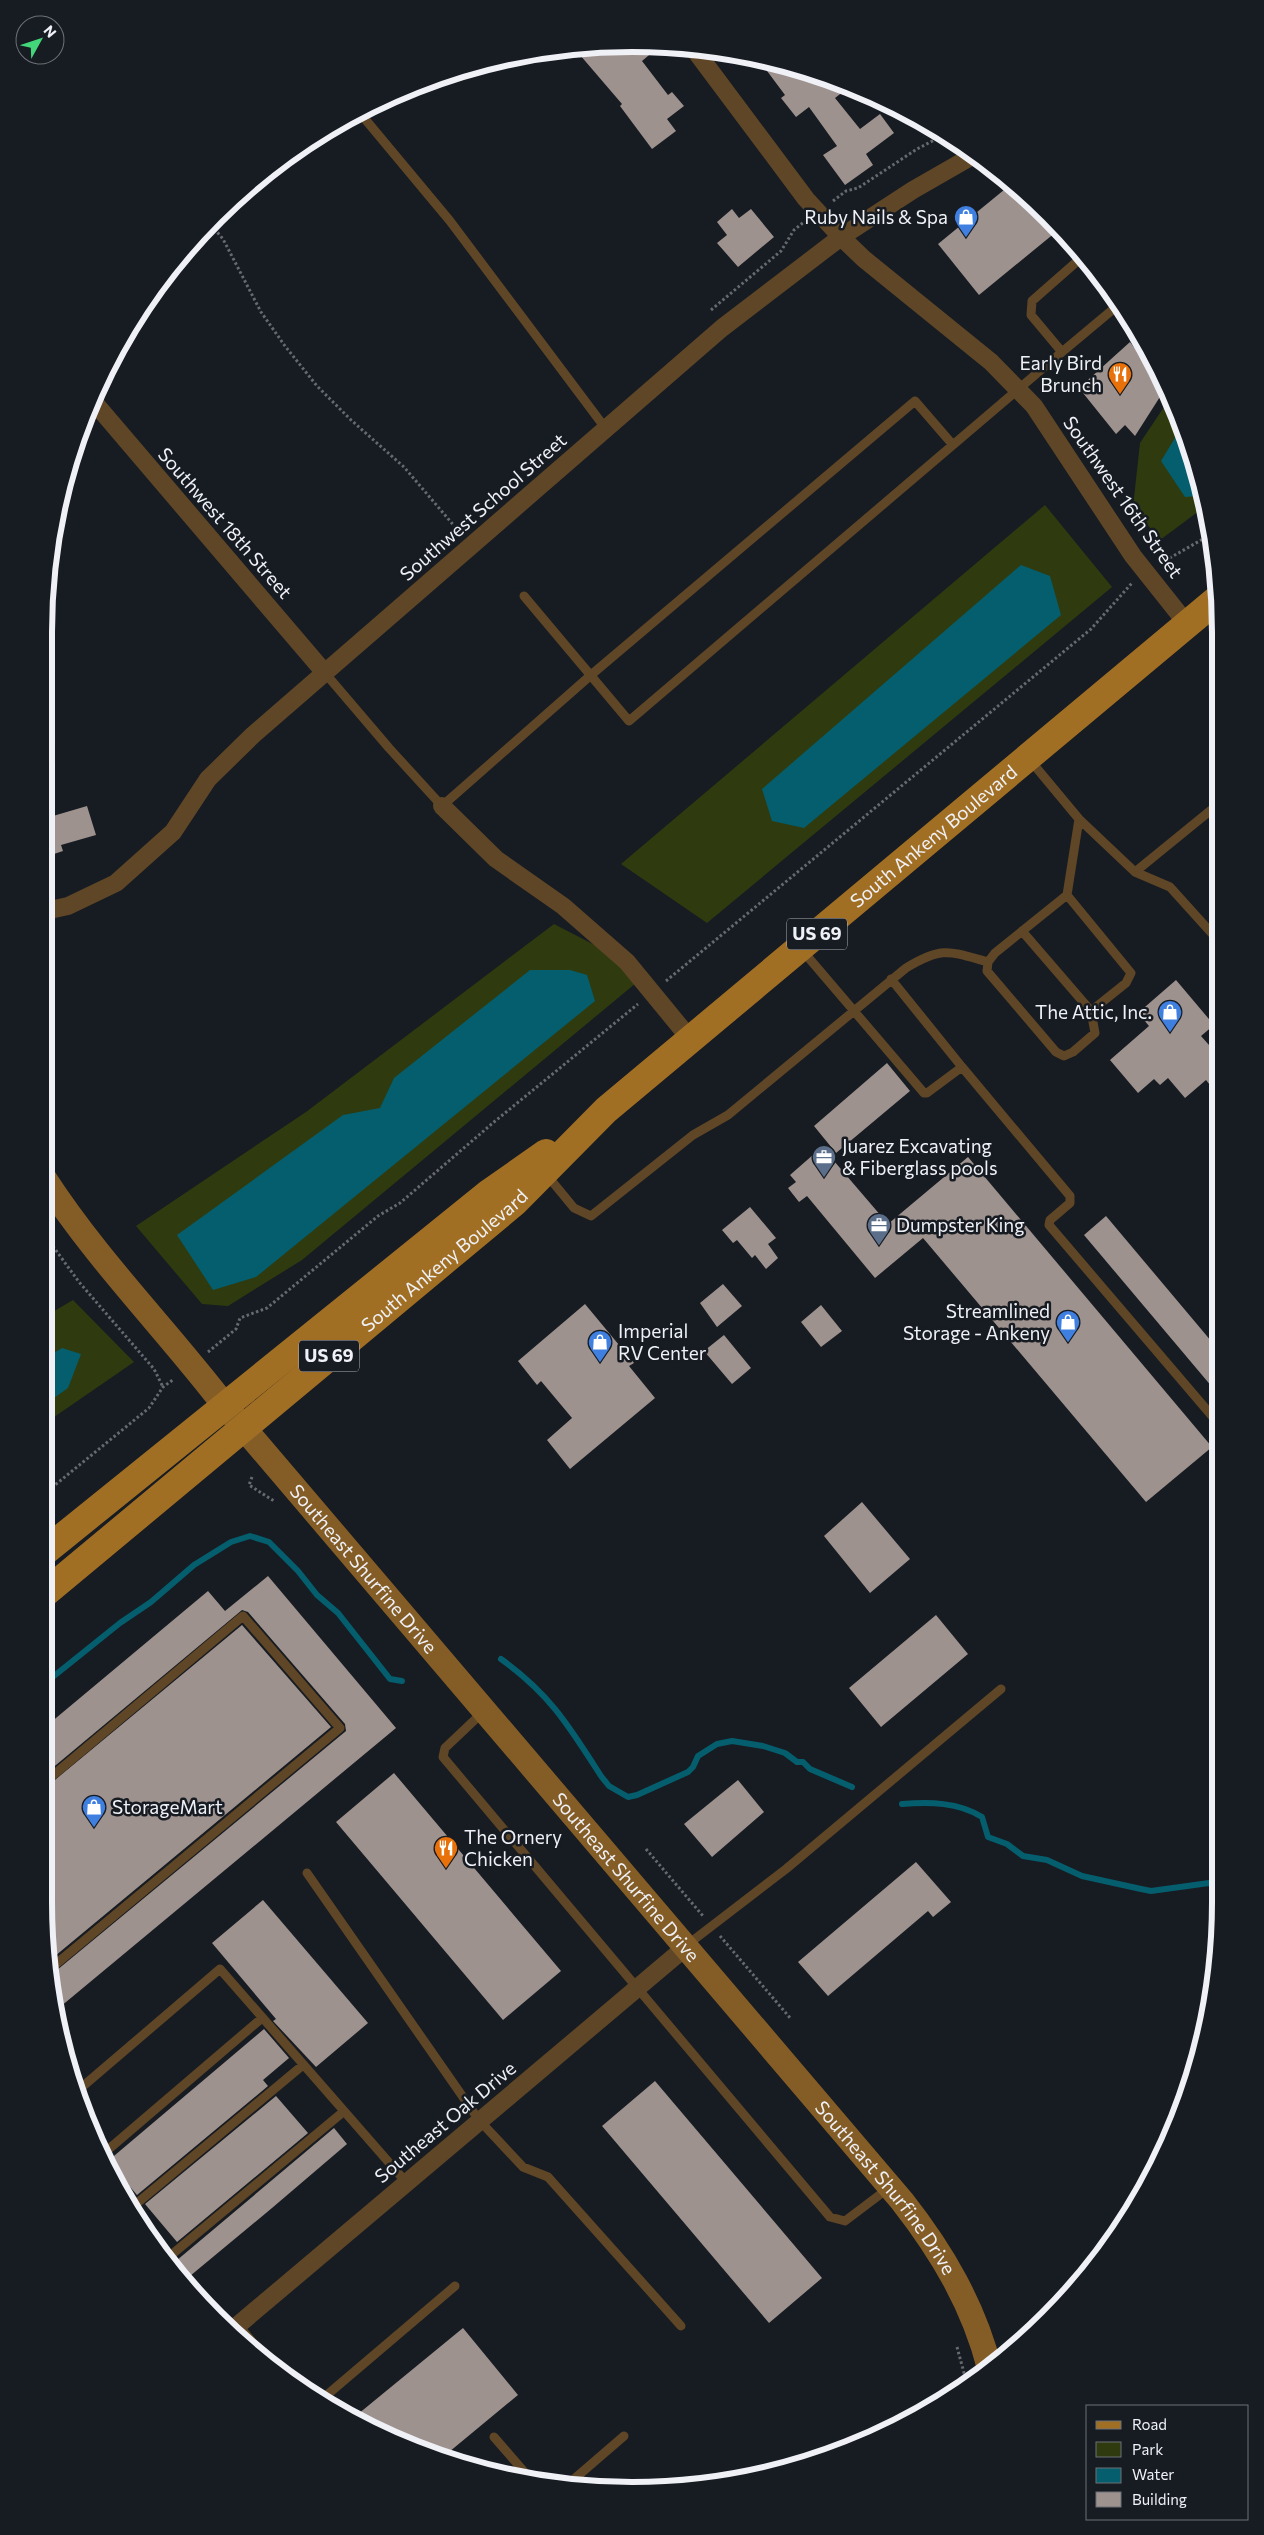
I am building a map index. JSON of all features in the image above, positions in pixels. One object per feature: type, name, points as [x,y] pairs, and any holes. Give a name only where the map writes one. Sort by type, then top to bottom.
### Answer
[{"type":"main road","name":"South Ankeny Boulevard","points":[[52,1546],[489,1192],[606,1110],[1211,605]]},
{"type":"main road","name":"South Ankeny Boulevard","points":[[52,1587],[515,1202],[606,1110]]},
{"type":"street","name":"Southwest 16th Street","points":[[699,56],[806,199],[841,237],[864,259],[991,362],[1034,406],[1058,440],[1097,504],[1144,570],[1187,624]]},
{"type":"street","name":"Southwest School Street","points":[[52,909],[68,906],[116,883],[173,832],[208,779],[253,735],[722,328],[841,237],[913,190],[967,159]]},
{"type":"street","name":"Southwest 18th Street","points":[[98,407],[325,673]]},
{"type":"street","points":[[442,806],[496,859],[563,906],[627,962],[654,992],[691,1040]]},
{"type":"street","name":"Southeast Shurfine Drive","points":[[52,1190],[70,1218],[97,1252],[193,1364],[225,1406],[891,2187],[929,2235],[952,2272],[970,2310],[987,2361]]},
{"type":"street","name":"Southeast Oak Drive","points":[[236,2326],[687,1946]]},
{"type":"lane","points":[[364,118],[450,221],[606,429]]},
{"type":"lane","points":[[1062,352],[1031,314],[1032,301],[1077,261]]},
{"type":"lane","points":[[524,596],[629,721],[1113,309]]},
{"type":"lane","points":[[325,673],[388,748],[442,806],[591,675],[915,401],[953,445]]},
{"type":"lane","points":[[1028,758],[1079,819],[1135,872],[1170,887],[1212,934]]},
{"type":"lane","points":[[1135,872],[1212,809]]},
{"type":"lane","points":[[1022,931],[1092,1011],[1095,1033],[1073,1052],[1064,1056],[1056,1052],[987,971],[988,962],[1022,931],[1067,895],[1079,819]]},
{"type":"lane","points":[[1067,895],[1131,973],[1126,983],[1092,1011]]},
{"type":"lane","points":[[800,948],[924,1093],[930,1092],[962,1067]]},
{"type":"lane","points":[[545,1172],[574,1208],[591,1216],[693,1135],[728,1115],[891,979],[928,954],[949,951],[988,962]]},
{"type":"lane","points":[[891,979],[1070,1196],[1070,1202],[1050,1220],[1049,1225],[1212,1416]]},
{"type":"lane","points":[[52,1776],[243,1616],[340,1728],[56,1964]]},
{"type":"lane","points":[[687,1946],[786,1869],[1001,1689]]},
{"type":"lane","points":[[485,1710],[445,1748],[443,1757],[830,2217],[846,2221],[891,2187]]},
{"type":"lane","points":[[307,1873],[479,2120],[523,2167],[548,2177],[680,2326]]},
{"type":"lane","points":[[82,2087],[220,1970],[406,2182]]},
{"type":"lane","points":[[108,2150],[262,2018]]},
{"type":"lane","points":[[137,2204],[303,2065]]},
{"type":"lane","points":[[171,2255],[343,2112]]},
{"type":"lane","points":[[327,2395],[455,2286]]},
{"type":"lane","points":[[574,2479],[624,2436]]},
{"type":"lane","points":[[494,2437],[524,2472]]},
{"type":"path","points":[[215,230],[223,239],[261,312],[317,386],[351,420],[404,467],[456,528]]},
{"type":"path","points":[[52,1487],[149,1408],[163,1387],[236,1329],[240,1318],[267,1308],[378,1216],[400,1203],[494,1122],[654,992],[1084,635],[1144,570],[1170,559],[1204,539]]},
{"type":"path","points":[[52,1245],[79,1282],[154,1369],[163,1387]]},
{"type":"path","points":[[956,2344],[965,2377]]},
{"type":"green space","points":[[1165,405],[1181,446],[1198,511],[1160,540],[1133,507],[1140,443]]},
{"type":"green space","points":[[1045,505],[1112,587],[707,923],[621,864]]},
{"type":"green space","points":[[554,924],[610,953],[636,983],[302,1260],[228,1306],[202,1304],[136,1226],[306,1112]]},
{"type":"green space","points":[[73,1300],[134,1362],[52,1418],[52,1312]]},
{"type":"water","points":[[1177,435],[1195,496],[1185,497],[1161,461]]},
{"type":"water","points":[[1021,565],[1050,576],[1061,615],[804,828],[772,821],[762,789]]},
{"type":"water","points":[[530,970],[570,970],[587,975],[595,1001],[256,1277],[213,1290],[177,1235],[343,1115],[380,1108],[394,1078]]},
{"type":"water","points":[[62,1348],[81,1354],[68,1388],[52,1399],[52,1354]]},
{"type":"building","points":[[632,52],[651,53],[642,61],[668,95],[672,92],[684,106],[667,119],[676,131],[652,149],[620,106],[622,104],[580,55]]},
{"type":"building","points":[[765,68],[818,83],[842,92],[835,98],[860,129],[880,114],[894,133],[866,154],[873,165],[845,185],[823,155],[837,146],[809,107],[796,117],[781,98],[785,95]]},
{"type":"building","points":[[1005,189],[1053,234],[979,295],[938,244]]},
{"type":"building","points":[[732,209],[739,218],[751,209],[774,237],[738,267],[717,243],[727,235],[717,222]]},
{"type":"building","points":[[1130,342],[1144,361],[1161,396],[1135,436],[1125,425],[1116,434],[1079,388]]},
{"type":"building","points":[[87,806],[96,835],[61,845],[63,851],[52,855],[53,816]]},
{"type":"building","points":[[1176,980],[1212,1023],[1212,1027],[1201,1036],[1212,1048],[1212,1088],[1206,1080],[1185,1098],[1168,1078],[1160,1085],[1154,1079],[1138,1093],[1110,1060],[1149,1026],[1138,1013]]},
{"type":"building","points":[[887,1063],[910,1091],[836,1153],[814,1126]]},
{"type":"building","points":[[822,1147],[888,1224],[968,1157],[1212,1447],[1146,1502],[923,1238],[875,1278],[807,1196],[799,1202],[788,1188],[796,1182],[790,1175]]},
{"type":"building","points":[[750,1207],[776,1238],[768,1244],[778,1258],[766,1269],[755,1255],[752,1258],[737,1240],[733,1243],[722,1230]]},
{"type":"building","points":[[1106,1216],[1212,1342],[1212,1387],[1084,1235]]},
{"type":"building","points":[[723,1284],[742,1306],[717,1327],[700,1303]]},
{"type":"building","points":[[585,1304],[634,1363],[629,1366],[655,1398],[570,1469],[547,1440],[572,1418],[541,1381],[537,1385],[518,1361]]},
{"type":"building","points":[[821,1305],[842,1331],[821,1347],[801,1322]]},
{"type":"building","points":[[724,1335],[751,1368],[732,1384],[704,1351]]},
{"type":"building","points":[[862,1502],[910,1559],[870,1593],[824,1536]]},
{"type":"building","points":[[268,1576],[396,1728],[62,2005],[56,1971],[346,1731],[345,1724],[248,1612],[242,1610],[52,1768],[52,1721],[208,1591],[225,1611]]},
{"type":"building","points":[[936,1615],[968,1654],[881,1727],[849,1688]]},
{"type":"building","points":[[242,1625],[331,1727],[55,1956],[52,1903],[52,1782]]},
{"type":"building","points":[[394,1773],[561,1971],[503,2020],[336,1822]]},
{"type":"building","points":[[738,1780],[764,1812],[712,1857],[684,1824]]},
{"type":"building","points":[[916,1862],[951,1902],[933,1917],[928,1911],[828,1996],[798,1962]]},
{"type":"building","points":[[263,1900],[368,2023],[316,2067],[273,2021],[276,2019],[212,1943]]},
{"type":"building","points":[[264,2029],[289,2058],[263,2080],[268,2086],[137,2195],[121,2177],[112,2158]]},
{"type":"building","points":[[655,2081],[822,2278],[769,2323],[602,2126]]},
{"type":"building","points":[[276,2096],[308,2133],[177,2242],[145,2204]]},
{"type":"building","points":[[334,2128],[347,2144],[189,2277],[176,2261]]},
{"type":"building","points":[[463,2328],[518,2395],[448,2453],[410,2438],[358,2414]]},
{"type":"waterway","points":[[52,1678],[120,1623],[151,1602],[194,1565],[231,1542],[250,1536],[269,1542],[298,1571],[317,1595],[338,1613],[390,1679],[402,1681]]},
{"type":"waterway","points":[[501,1659],[546,1698],[568,1726],[609,1786],[628,1797],[637,1795],[688,1772],[693,1767],[698,1756],[717,1744],[732,1741],[763,1746],[785,1753],[797,1762],[803,1762],[810,1769],[852,1787]]},
{"type":"waterway","points":[[902,1804],[944,1804],[963,1808],[982,1817],[988,1837],[1007,1844],[1023,1856],[1047,1860],[1082,1876],[1151,1891],[1212,1884]]},
{"type":"place","name":"Ruby Nails & Spa","points":[[966,238]]},
{"type":"place","name":"Early Bird Brunch","points":[[1120,395]]},
{"type":"place","name":"The Attic, Inc.","points":[[1170,1033]]},
{"type":"place","name":"Juarez Excavating & Fiberglass pools","points":[[824,1178]]},
{"type":"place","name":"Dumpster King","points":[[879,1246]]},
{"type":"place","name":"Streamlined Storage - Ankeny","points":[[1068,1343]]},
{"type":"place","name":"Imperial RV Center","points":[[600,1363]]},
{"type":"place","name":"StorageMart","points":[[94,1828]]},
{"type":"place","name":"The Ornery Chicken","points":[[446,1869]]}]
